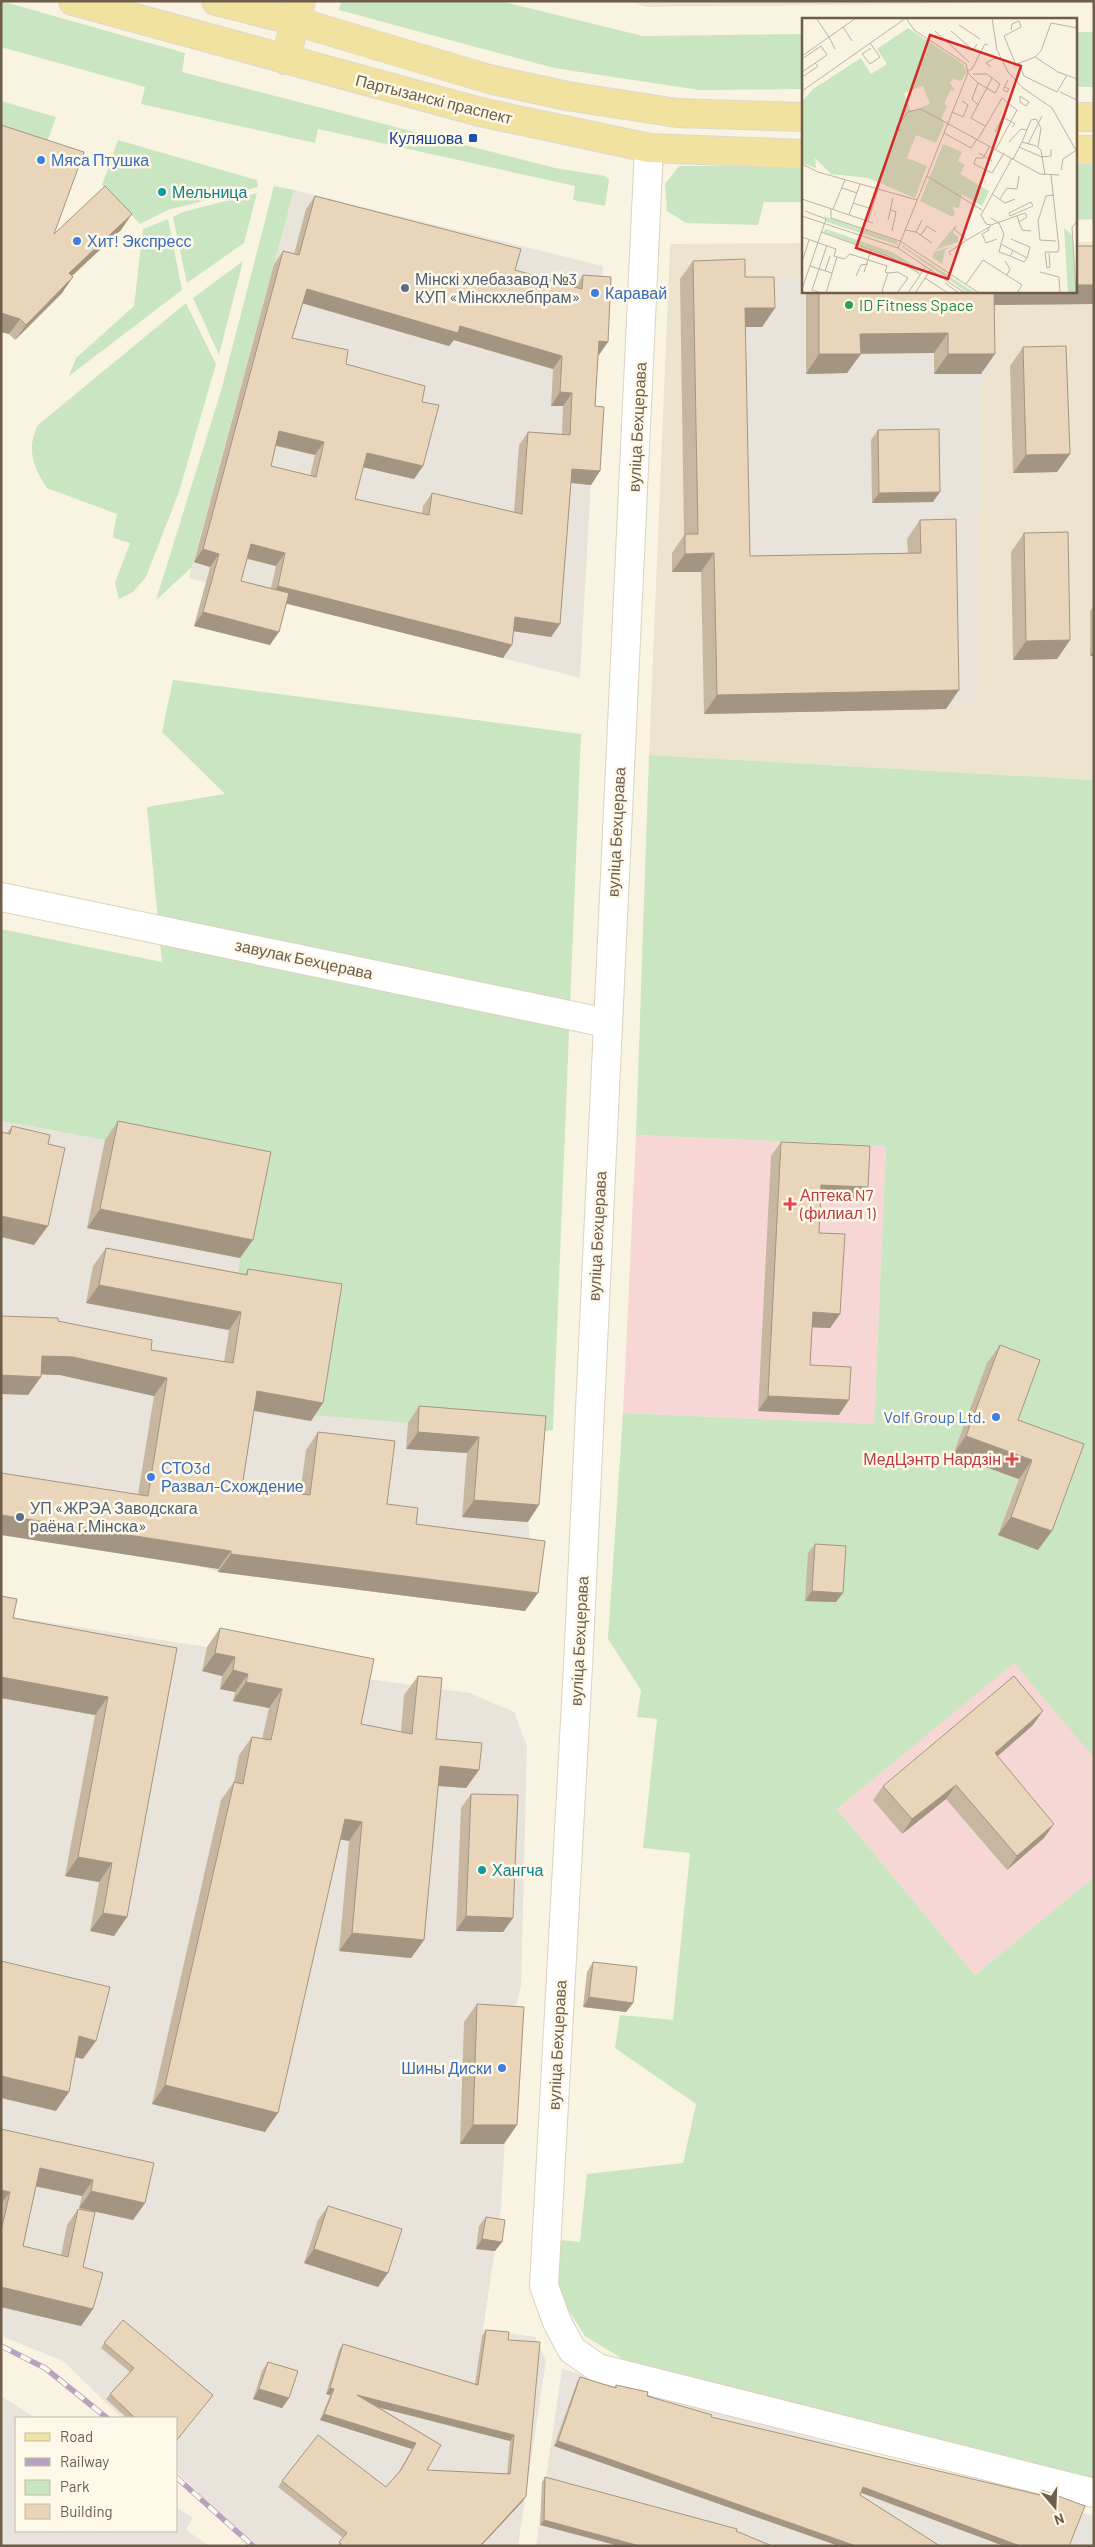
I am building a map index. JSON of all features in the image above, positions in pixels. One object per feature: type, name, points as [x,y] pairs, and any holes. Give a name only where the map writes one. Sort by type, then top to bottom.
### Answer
[{"type":"main road","name":"Партызанскі праспект","points":[[73,1],[480,112],[649,148],[802,154]]},
{"type":"main road","name":"Партызанскі праспект","points":[[224,2],[298,11],[489,79],[566,96],[677,113],[802,117]]},
{"type":"main road","points":[[220,42],[224,2]]},
{"type":"main road","points":[[285,60],[298,11]]},
{"type":"main road","points":[[649,148],[651,137],[659,126],[677,113]]},
{"type":"main road","points":[[1078,117],[1094,117]]},
{"type":"main road","points":[[1078,150],[1094,150]]},
{"type":"street","name":"вуліца Бехцерава","points":[[649,148],[578,1666],[544,2286],[557,2322],[572,2350],[598,2368],[1094,2493]]},
{"type":"street","name":"завулак Бехцерава","points":[[1,897],[607,1023]]},
{"type":"shaded area","points":[[626,1],[1094,1],[1094,2],[647,7]]},
{"type":"shaded area","points":[[294,190],[603,266],[580,678],[189,578]]},
{"type":"shaded area","points":[[1078,242],[1094,242],[1094,780],[649,755],[670,244],[802,243],[802,292],[1078,292]]},
{"type":"shaded area","points":[[802,277],[802,292],[994,292],[995,356],[980,391],[977,699],[946,709],[704,714],[701,572],[672,572],[672,553],[685,552],[680,279]]},
{"type":"shaded area","points":[[1,1121],[105,1140],[535,1433],[528,1522],[530,1539],[520,1610],[218,1572],[199,1566],[1,1535]]},
{"type":"shaded area","points":[[636,1135],[886,1146],[874,1424],[623,1413]]},
{"type":"shaded area","points":[[1,1615],[207,1647],[361,1678],[470,1693],[514,1712],[527,1746],[521,1987],[511,2026],[501,2210],[483,2329],[535,2337],[546,2361],[518,2546],[253,2546],[178,2473],[178,2417],[121,2417],[63,2361],[1,2336]]},
{"type":"shaded area","points":[[1014,1662],[1094,1758],[1094,1877],[975,1975],[837,1809]]},
{"type":"shaded area","points":[[562,2369],[1094,2516],[1094,2546],[536,2546]]},
{"type":"shaded area","points":[[1,2396],[34,2417],[15,2417],[15,2532],[178,2532],[178,2508],[193,2518],[186,2530],[209,2546],[1,2546]]},
{"type":"green space","points":[[1,1],[185,53],[182,72],[555,168],[605,176],[609,180],[605,206],[573,200],[575,186],[318,129],[315,143],[141,104],[145,87],[1,47]]},
{"type":"green space","points":[[341,1],[500,1],[643,36],[802,34],[802,89],[699,90],[554,68],[339,10]]},
{"type":"green space","points":[[1078,32],[1094,32],[1094,87],[1078,87]]},
{"type":"green space","points":[[1,101],[56,117],[44,151],[1,137]]},
{"type":"green space","points":[[118,140],[257,180],[258,187],[168,210],[140,224],[102,185]]},
{"type":"green space","points":[[1078,165],[1094,165],[1094,219],[1078,220]]},
{"type":"green space","points":[[679,166],[802,166],[802,202],[764,202],[758,225],[686,223],[667,211],[665,184]]},
{"type":"green space","points":[[274,186],[294,190],[192,567],[156,600],[221,391]]},
{"type":"green space","points":[[257,193],[244,243],[187,283],[173,217],[183,212]]},
{"type":"green space","points":[[168,219],[182,290],[69,376],[76,358],[134,306],[143,229]]},
{"type":"green space","points":[[243,261],[219,355],[193,298]]},
{"type":"green space","points":[[186,303],[216,364],[179,492],[146,577],[133,592],[119,599],[115,583],[130,543],[114,538],[117,514],[47,488],[35,465],[32,441],[38,425]]},
{"type":"green space","points":[[173,680],[581,734],[553,1430],[535,1433],[312,1415],[236,1287],[240,1258],[105,1140],[1,1121],[1,929],[162,962],[147,807],[225,794],[162,732]]},
{"type":"green space","points":[[649,755],[1094,780],[1094,1758],[1014,1663],[837,1809],[975,1975],[1094,1877],[1094,2480],[631,2364],[585,2336],[556,2291],[559,2240],[580,2242],[587,2174],[683,2163],[696,2104],[615,2048],[620,2015],[673,2020],[690,1853],[643,1848],[657,1719],[637,1717],[641,1690],[608,1639],[623,1413],[874,1424],[886,1146],[636,1135]]},
{"type":"building","points":[[1,125],[84,152],[54,234],[105,186],[132,214],[69,273],[73,277],[26,325],[20,319],[1,313]]},
{"type":"building","points":[[315,196],[521,249],[515,270],[582,289],[583,275],[611,277],[608,342],[599,341],[595,406],[604,407],[600,471],[572,469],[560,624],[515,617],[512,645],[278,586],[285,553],[251,544],[241,581],[289,593],[279,632],[203,612],[219,554],[203,549],[283,251],[299,255]],"holes":[[[307,289],[458,333],[460,326],[562,356],[560,392],[572,393],[570,435],[528,432],[522,514],[432,493],[429,515],[355,499],[367,453],[423,466],[439,405],[422,402],[425,386],[346,364],[348,350],[292,338]],[[279,431],[324,442],[316,477],[271,466]]]},
{"type":"building","points":[[1078,246],[1094,246],[1094,285],[1078,285]]},
{"type":"building","points":[[745,259],[745,277],[774,277],[775,308],[745,308],[750,556],[921,553],[920,520],[956,519],[959,690],[717,695],[714,553],[685,554],[685,534],[698,534],[693,261]]},
{"type":"building","points":[[819,292],[994,292],[995,354],[948,354],[948,333],[860,334],[861,354],[819,354]]},
{"type":"building","points":[[1066,346],[1070,454],[1026,455],[1023,347]]},
{"type":"building","points":[[939,429],[940,492],[879,493],[878,430]]},
{"type":"building","points":[[1068,532],[1070,640],[1026,641],[1024,533]]},
{"type":"building","points":[[118,1121],[271,1152],[253,1240],[100,1209]]},
{"type":"building","points":[[12,1126],[50,1135],[48,1144],[65,1148],[48,1226],[1,1216],[1,1132],[10,1134]]},
{"type":"building","points":[[781,1142],[870,1146],[868,1187],[821,1185],[819,1233],[845,1234],[840,1314],[813,1312],[810,1365],[851,1367],[849,1400],[768,1396]]},
{"type":"building","points":[[106,1248],[247,1275],[248,1269],[342,1284],[323,1403],[257,1391],[242,1487],[310,1495],[318,1432],[395,1441],[387,1504],[418,1508],[416,1524],[545,1541],[538,1593],[231,1554],[231,1551],[1,1515],[1,1473],[148,1496],[167,1378],[73,1357],[42,1356],[41,1377],[1,1375],[1,1316],[58,1318],[58,1321],[152,1340],[151,1350],[233,1363],[241,1312],[99,1285]]},
{"type":"building","name":"МедЦэнтр Нардзін","points":[[1000,1345],[1040,1360],[1018,1420],[1084,1444],[1052,1531],[1011,1517],[1032,1460],[966,1436]]},
{"type":"building","points":[[419,1406],[546,1416],[539,1505],[474,1500],[479,1437],[418,1432]]},
{"type":"building","points":[[815,1544],[846,1546],[843,1593],[812,1591]]},
{"type":"building","points":[[1,1596],[17,1599],[13,1618],[177,1648],[127,1917],[103,1913],[112,1863],[78,1857],[108,1697],[1,1677]]},
{"type":"building","points":[[220,1628],[374,1659],[361,1724],[412,1734],[418,1676],[442,1678],[436,1739],[482,1743],[479,1770],[440,1766],[424,1940],[352,1933],[362,1822],[345,1819],[278,2113],[165,2085],[234,1782],[243,1784],[252,1737],[271,1740],[282,1689],[246,1682],[248,1674],[233,1670],[235,1657],[215,1653]]},
{"type":"building","points":[[1014,1676],[1043,1711],[995,1753],[1054,1824],[1017,1856],[956,1785],[912,1819],[883,1786]]},
{"type":"building","name":"Хангча","points":[[471,1794],[518,1795],[513,1918],[466,1916]]},
{"type":"building","points":[[1,1961],[110,1987],[96,2041],[79,2036],[69,2092],[1,2076]]},
{"type":"building","points":[[593,1962],[637,1967],[633,2003],[589,1997]]},
{"type":"building","points":[[477,2004],[524,2007],[517,2125],[473,2125]]},
{"type":"building","points":[[1,2129],[154,2163],[145,2203],[91,2191],[93,2180],[40,2168],[23,2246],[68,2257],[78,2209],[95,2212],[83,2267],[103,2273],[93,2309],[1,2287],[1,2231],[10,2192],[1,2190]]},
{"type":"building","points":[[328,2206],[402,2229],[388,2273],[314,2249]]},
{"type":"building","points":[[486,2217],[505,2220],[502,2242],[482,2239]]},
{"type":"building","points":[[123,2320],[213,2395],[178,2439],[178,2417],[134,2417],[110,2394],[134,2368],[104,2343]]},
{"type":"building","points":[[486,2330],[509,2332],[508,2340],[540,2342],[526,2496],[480,2546],[343,2546],[339,2542],[347,2533],[282,2481],[318,2435],[386,2487],[401,2470],[416,2443],[324,2414],[334,2389],[330,2388],[343,2344],[478,2385]],"holes":[[[357,2395],[514,2435],[510,2474],[427,2470],[441,2445]]]},
{"type":"building","points":[[268,2362],[298,2371],[289,2398],[259,2389]]},
{"type":"building","points":[[580,2377],[616,2388],[616,2385],[648,2392],[647,2396],[712,2415],[711,2417],[1040,2495],[1042,2490],[1085,2506],[1069,2546],[1020,2546],[863,2487],[860,2495],[940,2546],[856,2546],[558,2441]]},
{"type":"building","points":[[545,2477],[737,2529],[736,2531],[772,2546],[640,2546],[544,2520]]},
{"type":"railway","points":[[1,2346],[45,2368],[106,2417]]},
{"type":"railway","points":[[178,2479],[253,2546]]},
{"type":"place","name":"Куляшова","points":[[473,138]]},
{"type":"place","name":"Мяса Птушка","points":[[41,160]]},
{"type":"place","name":"Мельница","points":[[162,192]]},
{"type":"place","name":"Хит! Экспресс","points":[[77,241]]},
{"type":"place","name":"Мінскі хлебазавод №3 КУП «Мінскхлебпрам»","points":[[405,288]]},
{"type":"place","name":"Каравай","points":[[595,293]]},
{"type":"place","name":"ID Fitness Space","points":[[849,305]]},
{"type":"place","name":"Аптека N7 (филиал 1)","points":[[790,1204]]},
{"type":"place","name":"Volf Group Ltd.","points":[[996,1417]]},
{"type":"place","name":"МедЦэнтр Нардзін","points":[[1012,1459]]},
{"type":"place","name":"СТО3d Развал-Схождение","points":[[151,1477]]},
{"type":"place","name":"УП «ЖРЭА Заводскага раёна г.Мінска»","points":[[20,1517]]},
{"type":"place","name":"Хангча","points":[[482,1870]]},
{"type":"place","name":"Шины Диски","points":[[502,2068]]}]
